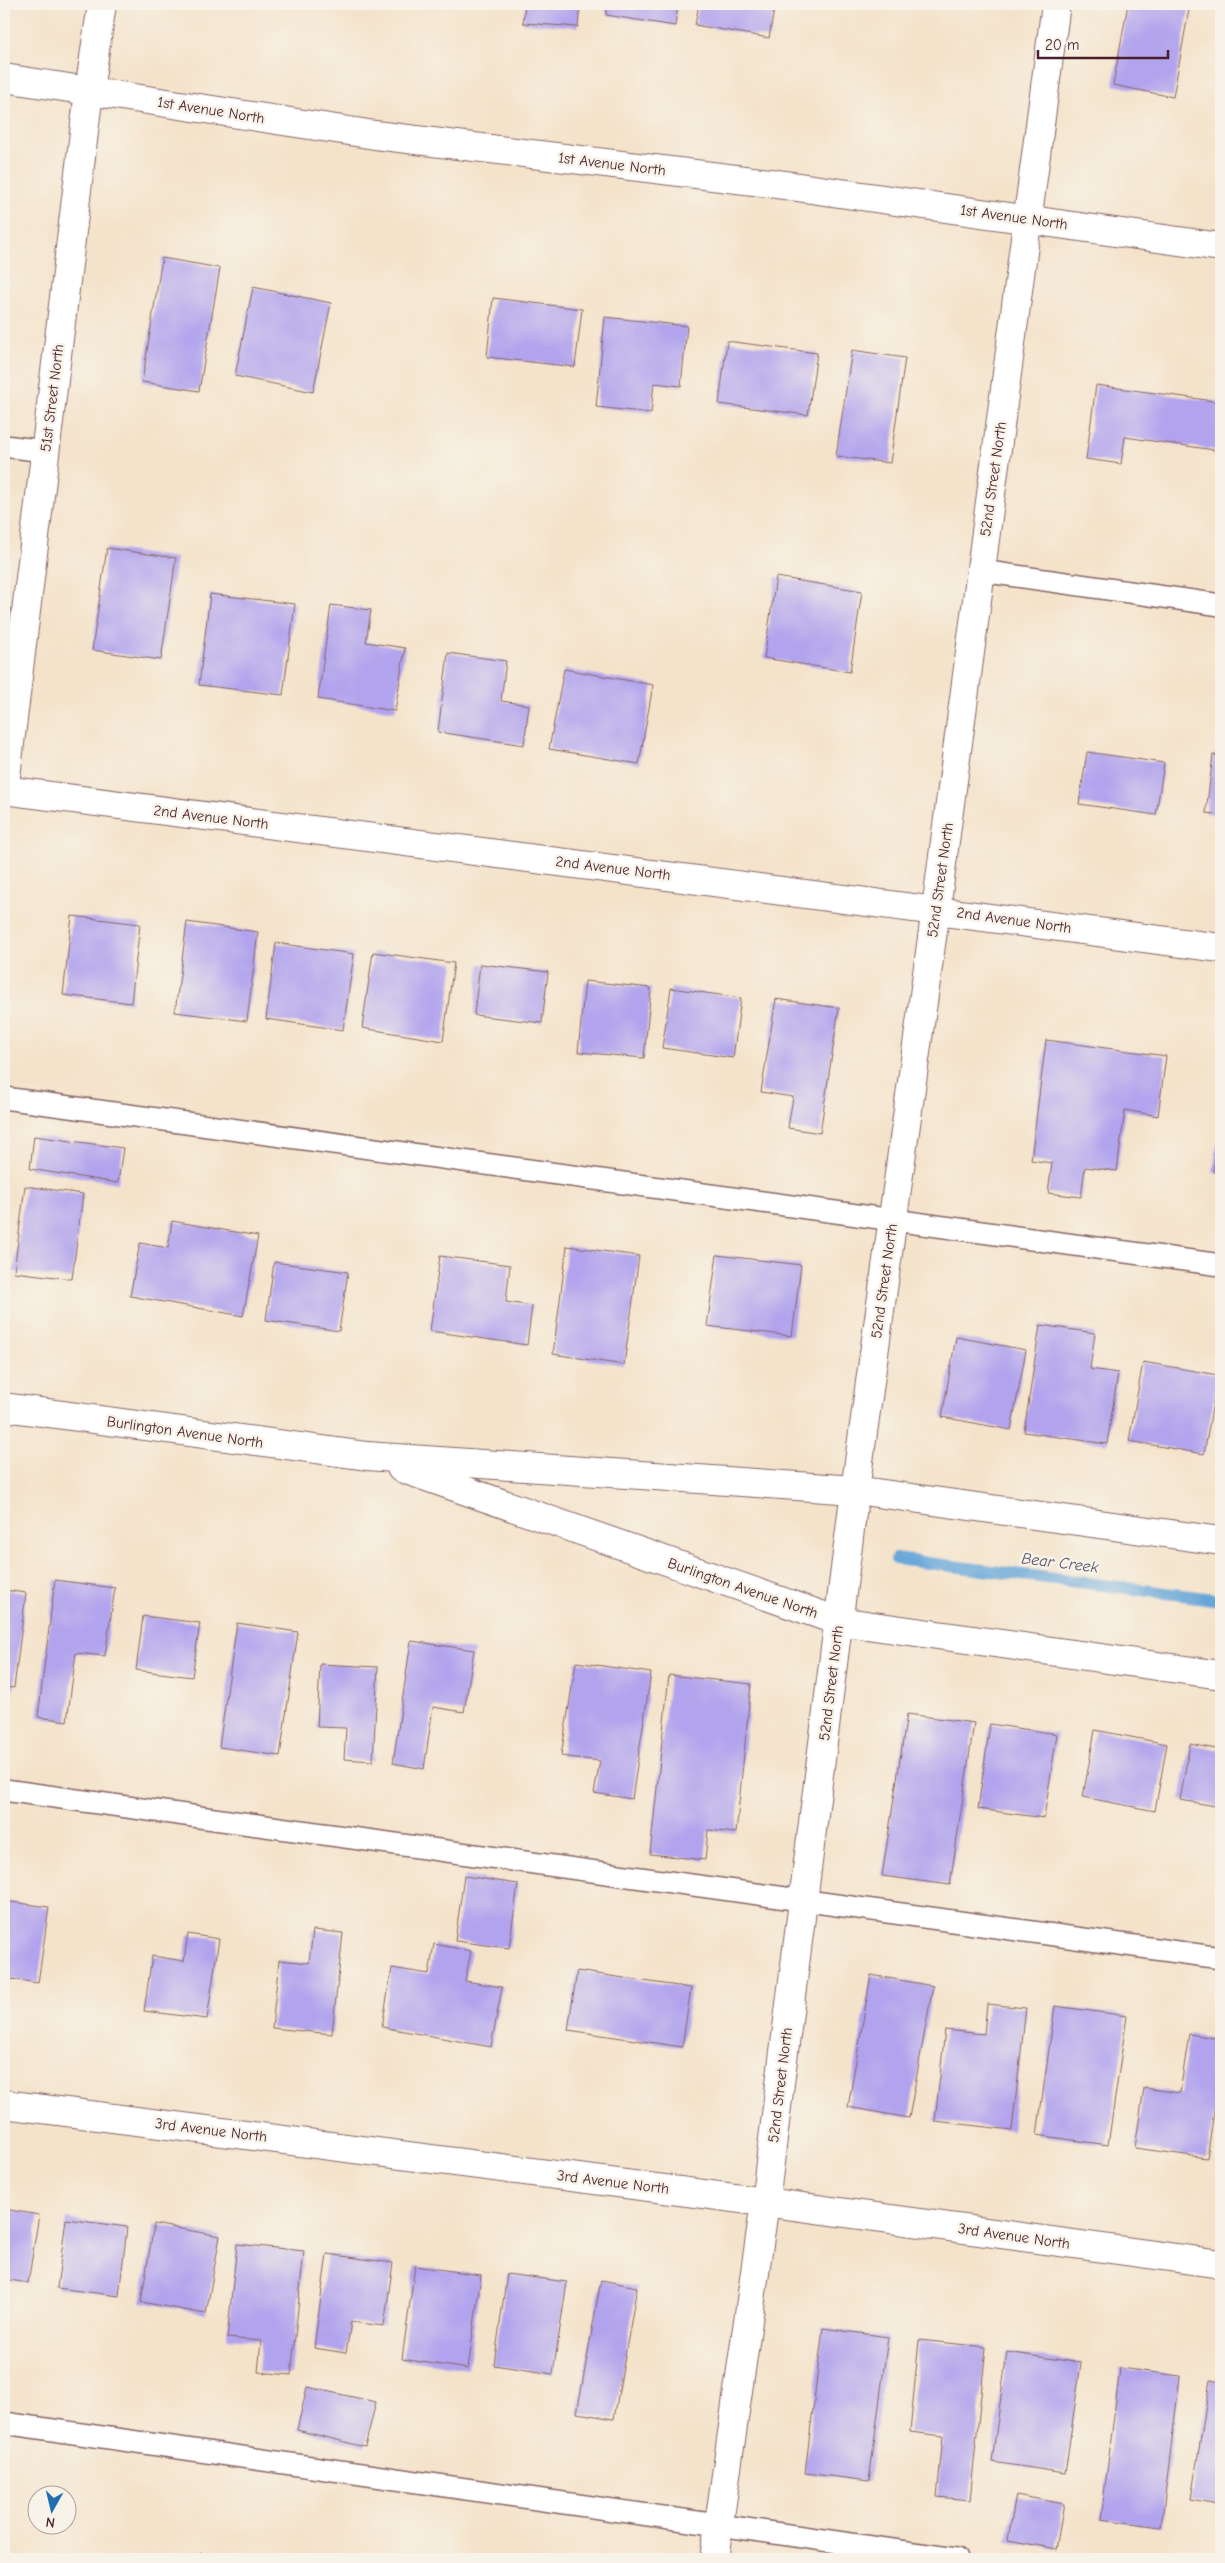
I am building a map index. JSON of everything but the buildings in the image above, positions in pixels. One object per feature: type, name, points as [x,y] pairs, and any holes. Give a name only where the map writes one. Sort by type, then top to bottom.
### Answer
[{"type":"street","name":"51st Street North","points":[[4,791],[89,91],[102,4]]},
{"type":"street","name":"52nd Street North","points":[[714,2559],[764,2202],[838,1621],[936,909],[1056,4]]},
{"type":"street","name":"1st Avenue North","points":[[4,78],[375,135],[770,183],[1221,247]]},
{"type":"street","name":"2nd Avenue North","points":[[4,791],[936,909],[1221,948]]},
{"type":"street","name":"Burlington Avenue North","points":[[4,1407],[367,1456],[856,1490],[1221,1541]]},
{"type":"street","name":"Burlington Avenue North","points":[[367,1456],[838,1621],[1221,1675]]},
{"type":"street","name":"3rd Avenue North","points":[[4,2104],[764,2202],[1221,2264]]},
{"type":"lane","points":[[4,446],[45,451]]},
{"type":"lane","points":[[981,571],[1221,605]]},
{"type":"lane","points":[[4,1098],[1221,1265]]},
{"type":"lane","points":[[4,1790],[1221,1958]]},
{"type":"lane","points":[[4,2423],[956,2559]]},
{"type":"waterway","name":"Bear Creek","points":[[896,1559],[1221,1600]]}]
